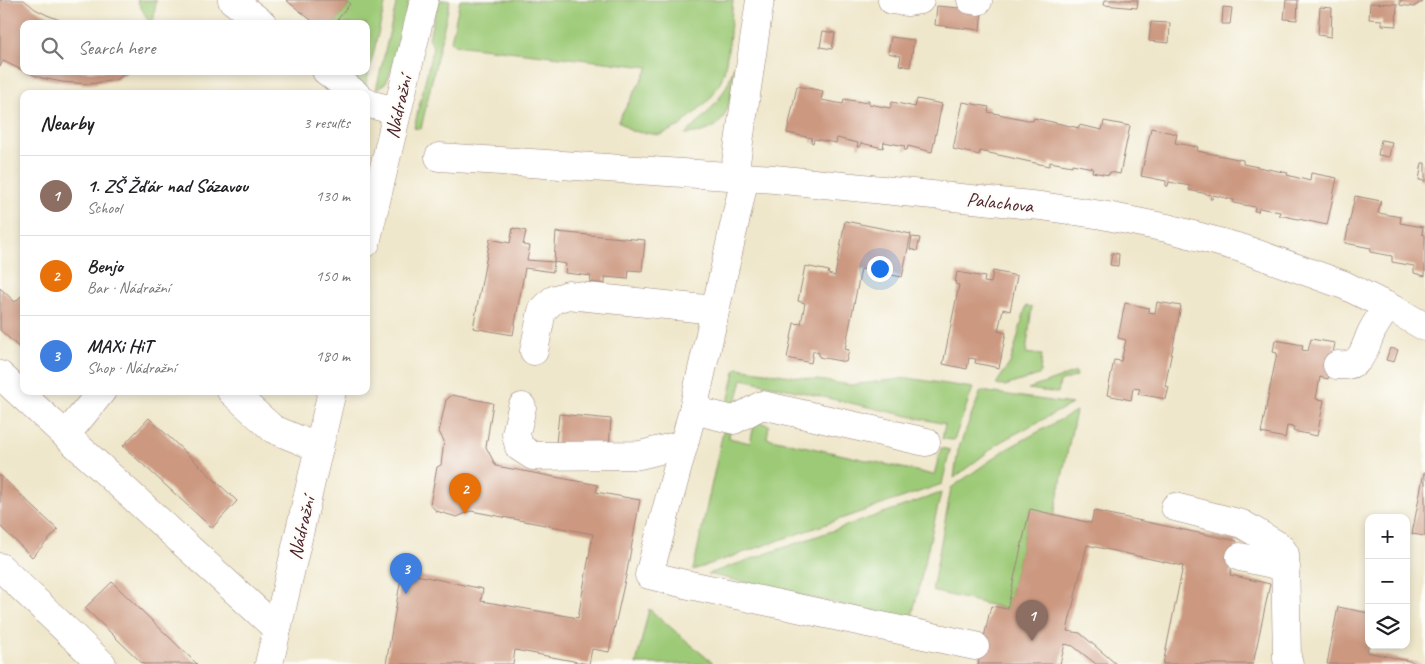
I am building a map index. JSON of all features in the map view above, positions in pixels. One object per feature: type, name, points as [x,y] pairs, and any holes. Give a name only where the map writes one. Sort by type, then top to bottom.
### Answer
[{"type":"street","points":[[232,0],[258,20]]},
{"type":"street","name":"Nádražní","points":[[370,226],[424,0]]},
{"type":"street","points":[[760,0],[739,177],[715,310],[693,410],[649,575],[976,646]]},
{"type":"street","points":[[892,0],[908,2],[920,0]]},
{"type":"street","points":[[971,0],[978,1]]},
{"type":"street","points":[[331,75],[351,90]]},
{"type":"street","points":[[370,104],[397,111]]},
{"type":"street","name":"Palachova","points":[[439,157],[739,177],[1041,206],[1102,215],[1148,224],[1241,248],[1344,284],[1425,327]]},
{"type":"street","points":[[534,351],[542,311],[553,300],[568,296],[715,310]]},
{"type":"street","points":[[1337,365],[1354,364],[1360,358],[1371,332],[1388,306]]},
{"type":"street","points":[[0,375],[20,393]]},
{"type":"street","points":[[22,395],[277,629]]},
{"type":"street","points":[[66,435],[99,395]]},
{"type":"street","points":[[236,395],[273,429],[319,448]]},
{"type":"street","name":"Nádražní","points":[[269,664],[331,395]]},
{"type":"street","points":[[693,410],[734,420],[762,405],[926,442]]},
{"type":"street","points":[[522,407],[516,434],[519,447],[534,456],[640,455],[684,444]]},
{"type":"street","points":[[1175,507],[1242,524],[1279,546],[1285,554],[1287,659],[1289,664]]},
{"type":"street","points":[[1240,557],[1286,567]]},
{"type":"street","points":[[0,567],[102,664]]},
{"type":"green space","points":[[137,0],[156,0],[154,20],[148,20]]},
{"type":"green space","points":[[345,0],[386,0],[370,68],[370,20],[337,20],[350,4]]},
{"type":"green space","points":[[397,0],[409,0],[404,26],[390,74],[386,83],[376,90]]},
{"type":"green space","points":[[438,0],[450,0],[421,129],[414,128],[433,47],[429,38]]},
{"type":"green space","points":[[460,0],[733,0],[724,73],[710,99],[680,126],[660,135],[631,131],[618,121],[649,67],[454,45],[451,41]]},
{"type":"green space","points":[[734,66],[730,100],[724,117],[709,130],[685,134],[715,104],[731,77]]},
{"type":"green space","points":[[341,75],[368,75],[365,90],[360,90]]},
{"type":"green space","points":[[1026,306],[1032,307],[1026,353],[1042,355],[1039,375],[1005,386],[996,384],[1010,363]]},
{"type":"green space","points":[[738,368],[851,385],[908,378],[973,388],[954,440],[942,439],[945,424],[742,379],[736,403],[733,406],[727,407],[735,371]]},
{"type":"green space","points":[[1076,372],[1077,376],[1060,382],[1058,393],[1028,389]]},
{"type":"green space","points":[[981,391],[1072,404],[1002,441],[954,478],[958,450]]},
{"type":"green space","points":[[1076,411],[1054,515],[1030,510],[1007,609],[932,591],[951,488],[1005,450]]},
{"type":"green space","points":[[755,421],[769,425],[767,438],[934,475],[941,448],[950,450],[942,484],[693,570],[724,427],[730,430],[729,438],[750,443]]},
{"type":"green space","points":[[941,493],[911,621],[708,574]]},
{"type":"green space","points":[[649,609],[714,664],[636,664]]},
{"type":"building","points":[[0,0],[24,0],[35,9],[60,20],[20,20],[20,69],[3,61],[0,67]]},
{"type":"building","points":[[286,0],[345,0],[350,4],[337,20],[311,20]]},
{"type":"building","points":[[1105,0],[1138,0],[1137,8],[1104,5]]},
{"type":"building","points":[[1286,0],[1298,0],[1297,20],[1284,19]]},
{"type":"building","points":[[1400,0],[1422,0],[1422,3],[1418,3],[1415,7],[1400,5]]},
{"type":"building","points":[[1370,3],[1397,4],[1396,26],[1382,25],[1382,20],[1369,19]]},
{"type":"building","points":[[937,6],[982,10],[980,30],[935,25]]},
{"type":"building","points":[[1223,7],[1232,8],[1230,24],[1222,24]]},
{"type":"building","points":[[1320,7],[1332,8],[1331,37],[1318,35]]},
{"type":"building","points":[[1151,22],[1170,23],[1169,43],[1149,41]]},
{"type":"building","points":[[823,31],[835,33],[832,49],[820,47]]},
{"type":"building","points":[[891,37],[914,40],[910,67],[899,65],[901,56],[888,53]]},
{"type":"building","points":[[34,75],[123,75],[116,80],[89,84],[42,78]]},
{"type":"building","points":[[797,86],[823,91],[821,100],[843,104],[844,99],[867,103],[867,100],[869,100],[869,104],[890,108],[892,102],[915,107],[917,99],[942,104],[932,152],[908,146],[907,150],[904,150],[905,146],[884,142],[883,148],[861,143],[860,147],[857,147],[858,143],[837,138],[836,143],[814,139],[813,143],[811,142],[812,138],[787,133]]},
{"type":"building","points":[[963,102],[989,107],[988,112],[1033,121],[1034,118],[1079,128],[1079,125],[1102,130],[1104,121],[1130,126],[1120,174],[1110,172],[1109,175],[1092,172],[1093,168],[1072,164],[1072,166],[1050,162],[1049,166],[980,151],[979,155],[953,149]]},
{"type":"building","points":[[1151,128],[1177,134],[1175,143],[1198,147],[1197,151],[1243,160],[1243,164],[1288,173],[1287,175],[1310,181],[1311,173],[1337,178],[1327,225],[1279,215],[1280,212],[1259,208],[1258,212],[1254,211],[1255,207],[1233,203],[1234,200],[1213,195],[1212,199],[1210,199],[1211,195],[1189,190],[1190,186],[1169,182],[1168,186],[1166,186],[1166,181],[1141,176]]},
{"type":"building","points":[[1381,140],[1392,142],[1389,157],[1378,155]]},
{"type":"building","points":[[1422,163],[1425,163],[1425,181],[1419,180]]},
{"type":"building","points":[[1355,196],[1381,201],[1378,213],[1401,217],[1400,223],[1423,227],[1422,234],[1425,235],[1425,276],[1414,273],[1414,266],[1392,262],[1392,256],[1370,252],[1371,248],[1345,243]]},
{"type":"building","points":[[845,221],[911,234],[902,277],[861,269],[845,349],[849,350],[846,362],[819,357],[819,353],[813,351],[811,363],[787,358],[794,323],[801,324],[805,303],[798,301],[805,266],[829,271],[828,274],[835,276]]},
{"type":"building","points":[[513,228],[526,231],[523,245],[530,246],[527,260],[554,262],[553,272],[525,268],[513,335],[473,328],[490,239],[510,243]]},
{"type":"building","points":[[556,232],[645,240],[642,271],[629,270],[628,279],[605,277],[605,284],[590,282],[591,276],[565,273],[566,264],[554,262]]},
{"type":"building","points":[[912,237],[920,238],[917,251],[910,249]]},
{"type":"building","points":[[1112,253],[1119,254],[1118,266],[1110,265]]},
{"type":"building","points":[[993,271],[1017,276],[1010,311],[1003,309],[998,331],[1006,333],[999,368],[975,363],[976,359],[969,358],[967,369],[943,364],[959,285],[955,284],[957,272],[985,277],[984,282],[991,283]]},
{"type":"building","points":[[0,288],[15,302],[20,297],[20,348],[0,330]]},
{"type":"building","points":[[1157,302],[1181,306],[1165,386],[1169,387],[1166,399],[1138,394],[1140,389],[1133,388],[1131,400],[1107,395],[1114,360],[1121,361],[1126,340],[1118,338],[1125,303],[1149,308],[1148,312],[1155,313]]},
{"type":"building","points":[[1311,339],[1335,343],[1328,379],[1320,377],[1316,399],[1324,400],[1317,436],[1293,431],[1294,427],[1287,426],[1285,438],[1261,433],[1277,353],[1273,352],[1275,340],[1303,345],[1302,350],[1308,351]]},
{"type":"building","points":[[1390,348],[1398,350],[1394,362],[1386,360]]},
{"type":"building","points":[[452,395],[493,403],[486,447],[496,466],[598,485],[596,492],[640,500],[609,652],[592,649],[589,664],[515,650],[513,664],[386,664],[402,572],[483,589],[481,601],[578,618],[593,534],[471,511],[457,517],[436,511],[430,504],[437,467],[441,465],[444,441],[439,432],[446,400]]},
{"type":"building","points":[[559,414],[611,419],[609,448],[556,444]]},
{"type":"building","points":[[149,418],[237,501],[212,528],[123,446]]},
{"type":"building","points":[[1425,472],[1425,536],[1412,534]]},
{"type":"building","points":[[0,475],[58,530],[32,557],[0,526]]},
{"type":"building","points":[[1030,509],[1091,523],[1094,511],[1237,541],[1230,575],[1270,584],[1253,664],[1163,664],[1183,566],[1087,545],[1067,631],[1080,633],[1116,664],[1096,664],[1073,646],[1065,644],[1060,664],[978,664],[991,606],[1007,609]]},
{"type":"building","points":[[112,582],[197,664],[143,664],[85,608]]},
{"type":"building","points":[[1338,607],[1365,612],[1365,649],[1368,649],[1367,652],[1423,664],[1327,664]]},
{"type":"place","name":"Benjo","points":[[465,514]]},
{"type":"place","name":"MAXi HiT","points":[[406,594]]},
{"type":"place","name":"1. ZŠ Žďár nad Sázavou","points":[[1032,641]]}]
